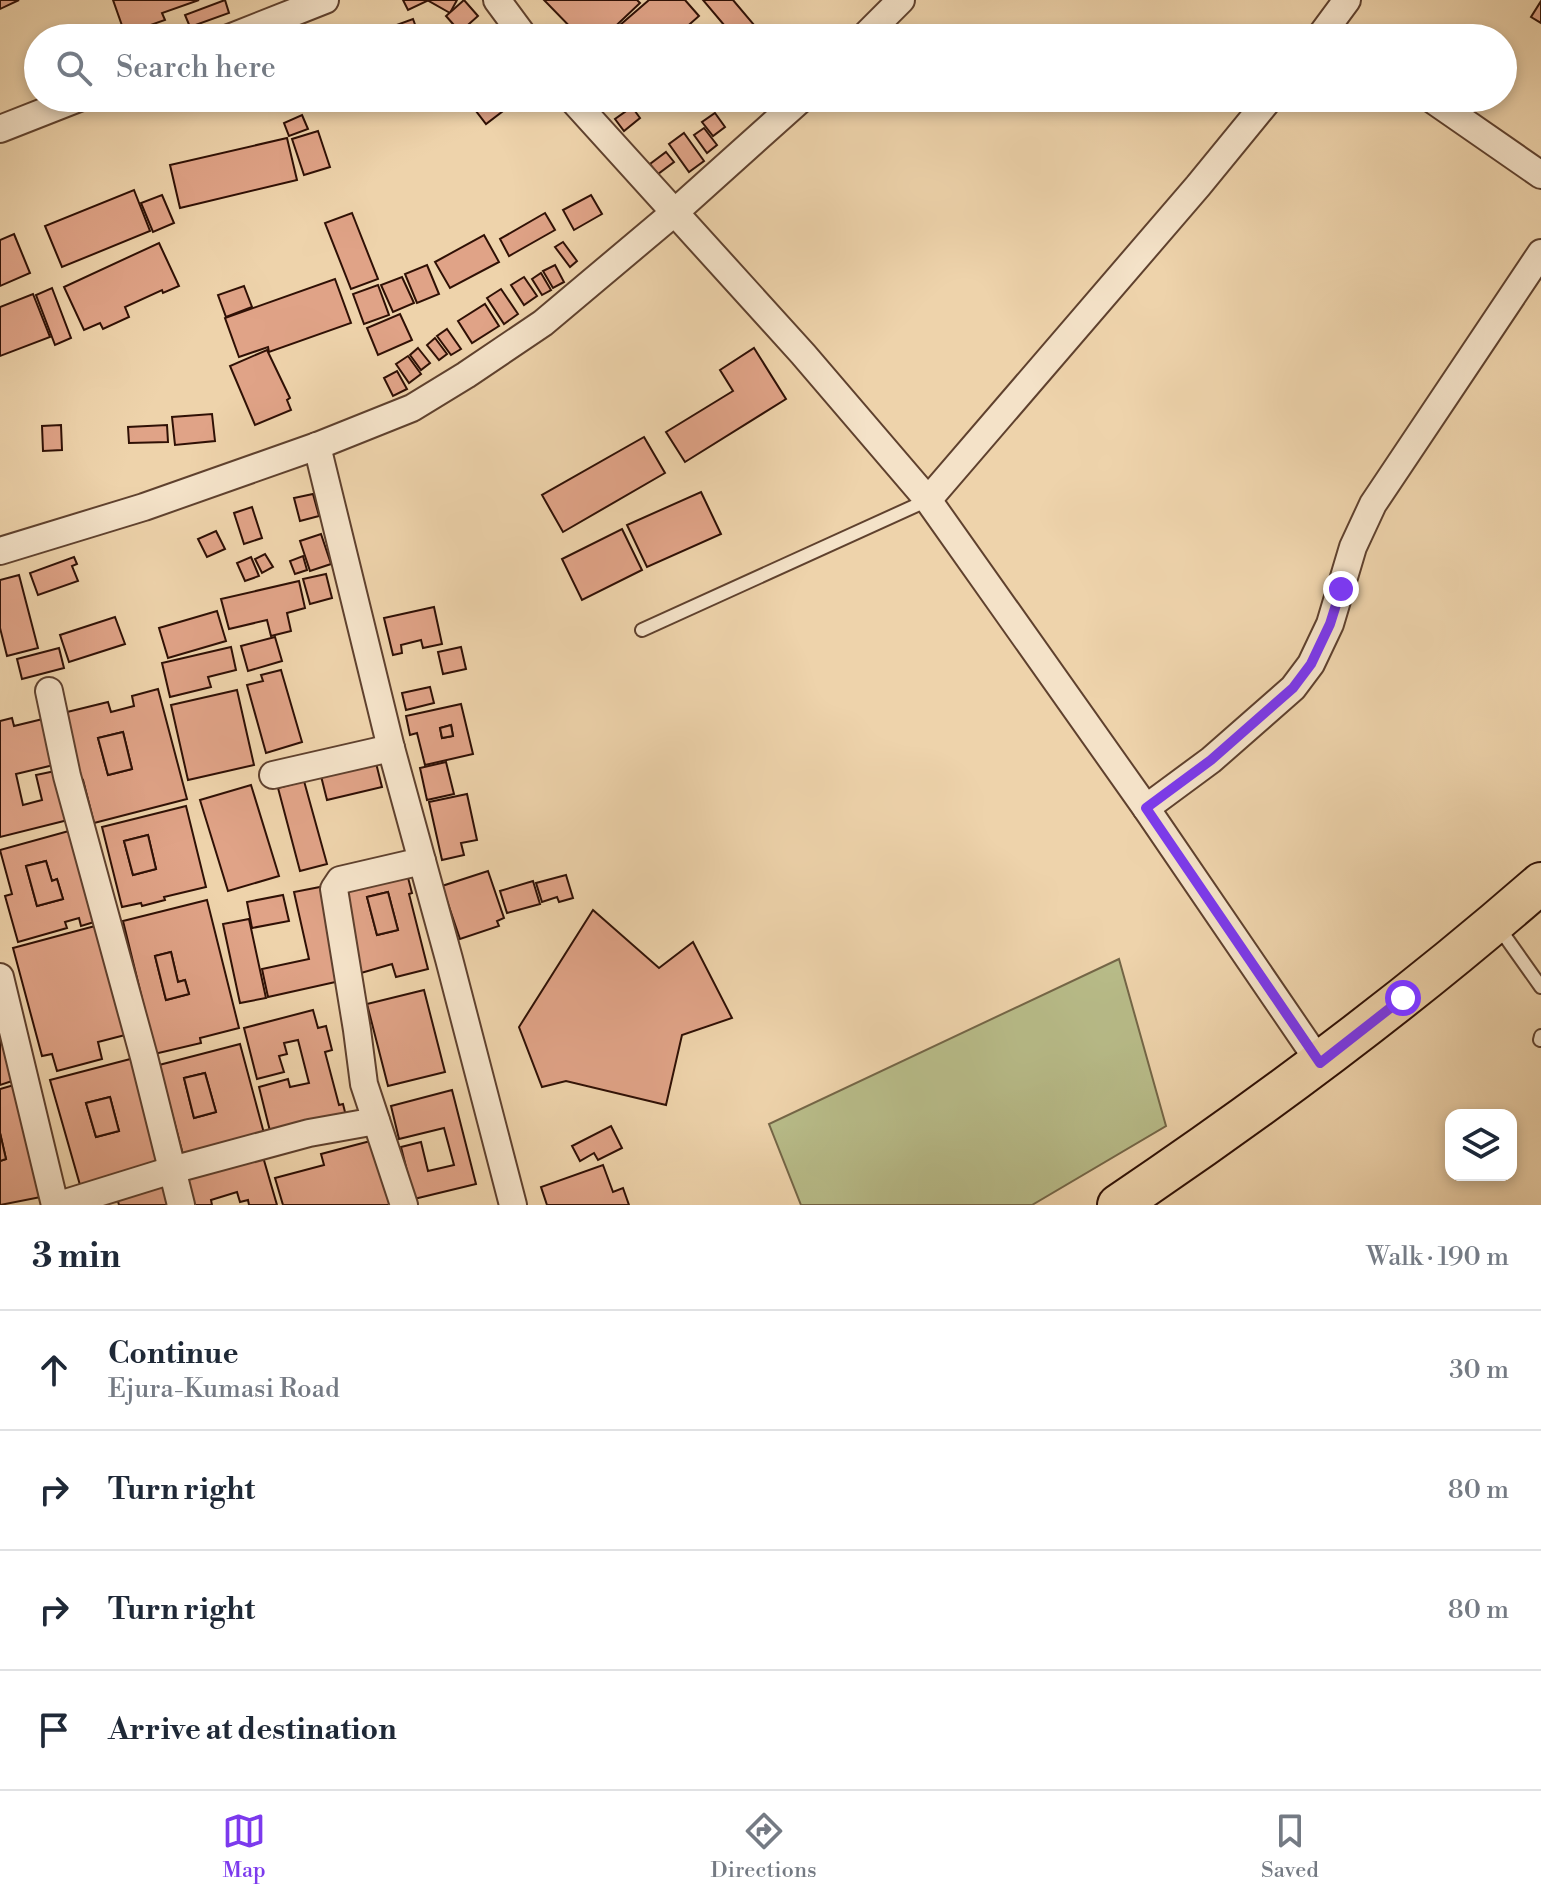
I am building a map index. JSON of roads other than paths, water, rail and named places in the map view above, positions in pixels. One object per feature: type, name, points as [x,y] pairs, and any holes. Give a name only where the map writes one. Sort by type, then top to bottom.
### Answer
[{"type":"main road","points":[[1118,1205],[1320,1063],[1541,883]]},
{"type":"street","points":[[264,24],[325,0]]},
{"type":"street","points":[[497,0],[515,24]]},
{"type":"street","points":[[877,24],[901,0]]},
{"type":"street","points":[[1335,24],[1347,0]]},
{"type":"street","points":[[0,129],[43,112]]},
{"type":"street","points":[[584,112],[803,354],[928,500],[1146,808],[1320,1063]]},
{"type":"street","points":[[0,551],[144,507],[317,446],[412,408],[543,323],[675,212],[786,112]]},
{"type":"street","points":[[928,500],[1259,112]]},
{"type":"street","points":[[1450,112],[1541,175]]},
{"type":"street","points":[[1146,808],[1211,760],[1293,688],[1311,664],[1330,624],[1353,547],[1373,504],[1536,271]]},
{"type":"street","points":[[317,446],[391,748],[513,1205]]},
{"type":"street","points":[[49,691],[67,776],[181,1205]]},
{"type":"street","points":[[273,775],[391,748]]},
{"type":"street","points":[[404,1205],[364,1084],[334,889],[340,880],[422,861]]},
{"type":"street","points":[[0,977],[57,1205],[309,1133],[376,1121]]},
{"type":"lane","points":[[642,630],[928,500]]},
{"type":"lane","points":[[1495,923],[1541,987]]}]
